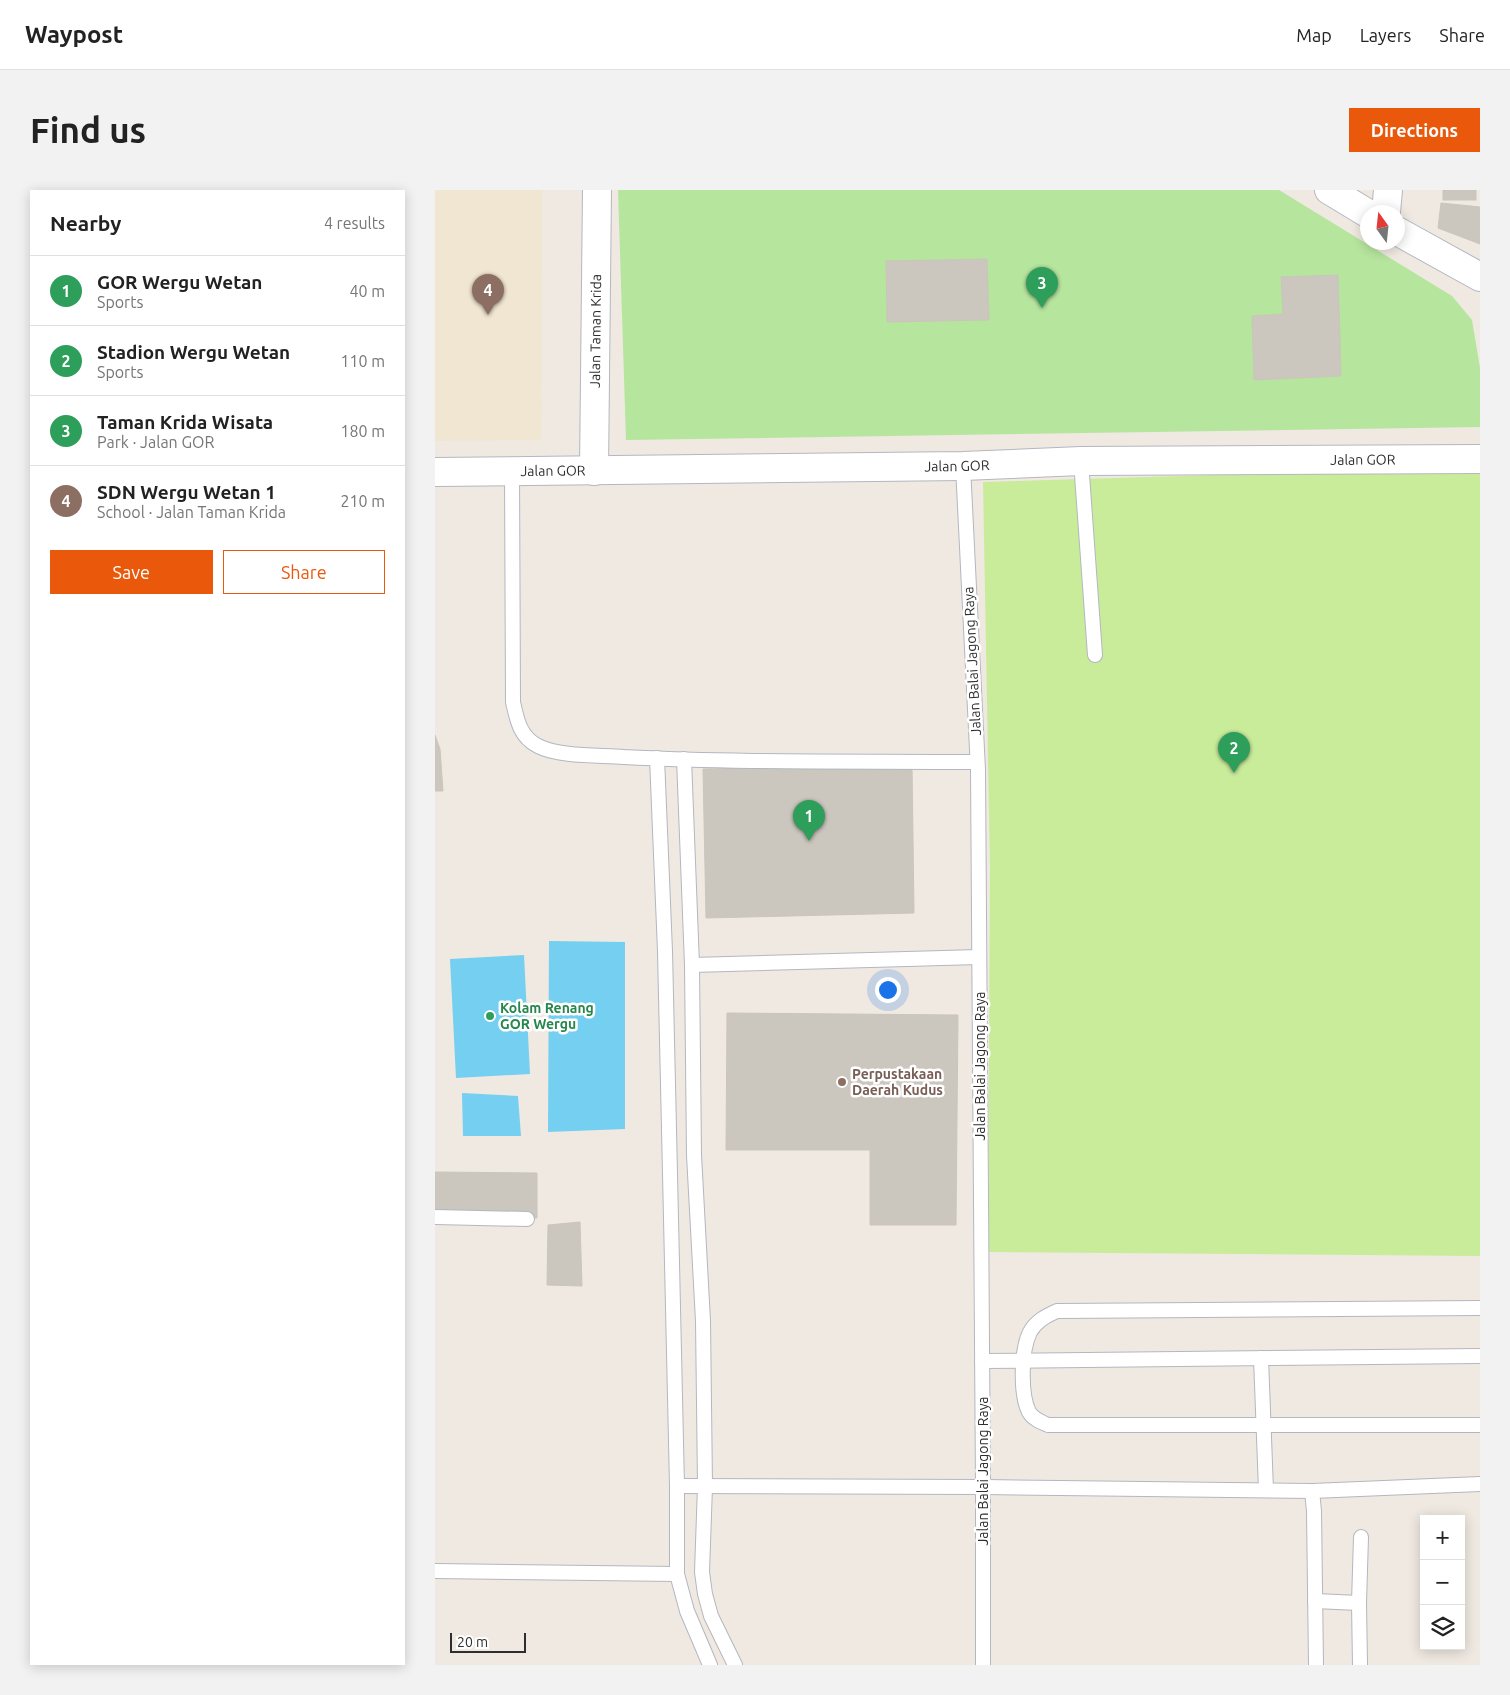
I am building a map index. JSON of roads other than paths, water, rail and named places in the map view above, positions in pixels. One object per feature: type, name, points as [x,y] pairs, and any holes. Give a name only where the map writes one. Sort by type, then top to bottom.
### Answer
[{"type":"street","name":"Jalan Taman Krida","points":[[594,471],[597,190]]},
{"type":"street","points":[[1329,190],[1360,209]]},
{"type":"street","points":[[1387,205],[1388,190]]},
{"type":"street","points":[[1405,235],[1480,277]]},
{"type":"street","name":"Jalan GOR","points":[[435,472],[963,466],[1081,462],[1480,459]]},
{"type":"lane","points":[[1081,462],[1095,655]]},
{"type":"lane","name":"Jalan Balai Jagong Raya","points":[[963,466],[977,762],[983,1665]]},
{"type":"lane","points":[[512,471],[513,702],[523,735],[537,746],[556,752],[684,759],[977,762]]},
{"type":"lane","points":[[657,758],[665,951],[677,1486],[677,1574],[687,1611],[710,1665]]},
{"type":"lane","points":[[684,759],[692,966],[694,1156],[703,1321],[705,1486],[703,1572],[705,1594],[711,1616],[735,1665]]},
{"type":"lane","points":[[692,966],[979,957]]},
{"type":"lane","points":[[435,1217],[527,1219]]},
{"type":"lane","points":[[1480,1308],[1057,1311],[1046,1316],[1036,1324],[1030,1333],[1023,1360],[1024,1394],[1029,1412],[1035,1419],[1048,1425],[1480,1424]]},
{"type":"lane","points":[[982,1361],[1480,1356]]},
{"type":"lane","points":[[1261,1358],[1266,1490]]},
{"type":"lane","points":[[677,1486],[1312,1491],[1480,1484]]},
{"type":"lane","points":[[1312,1491],[1314,1511],[1316,1665]]},
{"type":"lane","points":[[1359,1665],[1361,1537]]},
{"type":"lane","points":[[435,1571],[677,1574]]},
{"type":"lane","points":[[1315,1601],[1359,1603]]},
{"type":"water","points":[[549,941],[625,942],[625,1129],[548,1132]]},
{"type":"water","name":"Kolam Renang GOR Wergu","points":[[524,955],[530,1074],[456,1078],[450,959]]},
{"type":"water","points":[[462,1093],[518,1096],[521,1136],[463,1136]]},
{"type":"place","name":"Taman Krida Wisata","points":[[1042,308]]},
{"type":"place","name":"SDN Wergu Wetan 1","points":[[488,315]]},
{"type":"place","name":"Stadion Wergu Wetan","points":[[1234,773]]},
{"type":"place","name":"GOR Wergu Wetan","points":[[809,841]]},
{"type":"place","name":"Kolam Renang GOR Wergu","points":[[490,1016]]},
{"type":"place","name":"Perpustakaan Daerah Kudus","points":[[842,1082]]}]
